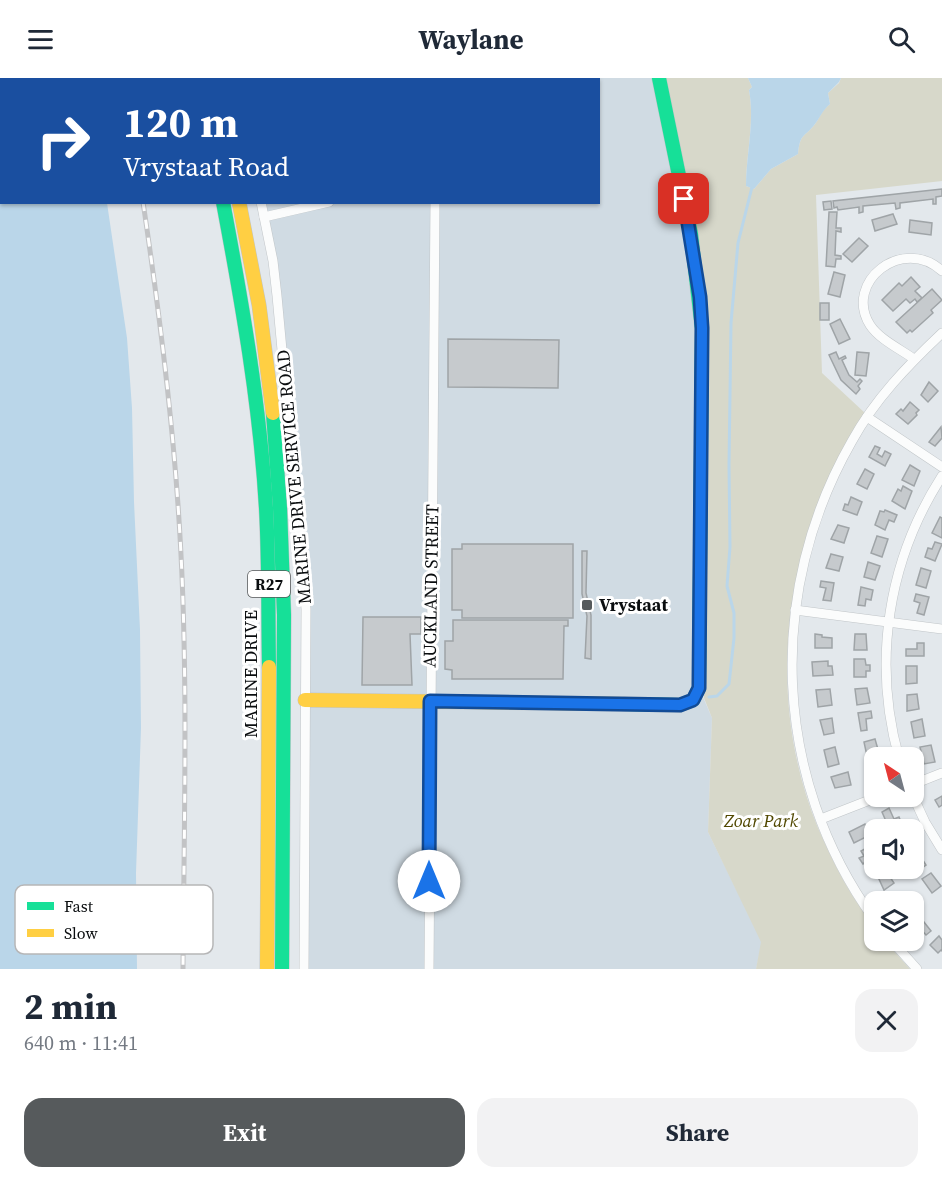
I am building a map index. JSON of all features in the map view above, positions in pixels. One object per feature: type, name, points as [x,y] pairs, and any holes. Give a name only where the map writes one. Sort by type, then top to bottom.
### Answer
[{"type":"main road","points":[[305,700],[680,705],[693,700],[699,688],[701,318],[695,262],[659,78]]},
{"type":"main road","name":"MARINE DRIVE","points":[[223,204],[246,327],[266,518],[270,705],[267,969]]},
{"type":"main road","name":"MARINE DRIVE","points":[[239,204],[258,305],[272,405],[280,508],[284,615],[282,969]]},
{"type":"street","name":"MARINE DRIVE SERVICE ROAD","points":[[261,204],[277,296],[305,598],[304,969]]},
{"type":"street","points":[[264,217],[319,204]]},
{"type":"street","name":"AUCKLAND STREET","points":[[429,969],[435,204]]},
{"type":"street","points":[[914,359],[870,325],[864,307],[867,285],[874,274],[883,267],[903,258],[912,257],[930,262],[942,271]]},
{"type":"street","points":[[864,905],[834,851],[821,819],[811,791],[799,743],[792,666],[795,610],[804,560],[815,522],[841,460],[867,417],[914,359],[942,333]]},
{"type":"street","points":[[867,417],[942,467]]},
{"type":"street","points":[[897,747],[886,685],[888,622],[896,582],[908,543],[925,505],[942,476]]},
{"type":"street","points":[[795,610],[942,629]]},
{"type":"street","points":[[924,780],[942,773]]},
{"type":"street","points":[[821,819],[864,802]]},
{"type":"street","points":[[918,807],[942,850]]},
{"type":"street","points":[[901,951],[917,969]]},
{"type":"shaded area","points":[[600,78],[659,78],[695,262],[699,688],[712,718],[708,832],[762,942],[756,969],[304,969],[306,608],[288,404],[261,204],[600,204]]},
{"type":"green space","name":"Zoar Park","points":[[664,78],[748,78],[752,87],[749,90],[751,126],[746,186],[754,189],[771,169],[798,154],[801,139],[830,104],[828,93],[841,78],[942,78],[942,181],[816,195],[822,373],[865,413],[838,460],[816,510],[800,562],[790,615],[787,669],[790,723],[801,776],[818,828],[831,856],[845,883],[864,911],[864,951],[894,951],[910,969],[756,969],[761,942],[708,832],[712,718],[704,698],[707,327],[702,264],[685,171]]},
{"type":"water","points":[[748,78],[841,78],[828,93],[830,104],[801,139],[798,154],[771,169],[754,189],[746,186],[751,126],[749,90],[752,87]]},
{"type":"water","points":[[0,204],[107,204],[127,338],[132,408],[141,728],[136,885],[15,885],[15,954],[137,954],[137,969],[0,969]]},
{"type":"building","points":[[942,189],[942,196],[936,197],[936,204],[933,204],[933,199],[900,203],[900,208],[896,209],[895,203],[863,206],[863,212],[859,213],[859,207],[838,210],[837,207],[834,208],[833,201]]},
{"type":"building","points":[[831,201],[832,209],[824,210],[823,202]]},
{"type":"building","points":[[829,212],[837,212],[836,228],[841,228],[841,232],[836,231],[835,255],[841,256],[841,259],[836,259],[835,267],[826,266]]},
{"type":"building","points":[[893,214],[897,224],[875,231],[872,220]]},
{"type":"building","points":[[910,220],[932,223],[931,235],[909,232]]},
{"type":"building","points":[[859,238],[868,246],[852,262],[843,254]]},
{"type":"building","points":[[834,272],[845,275],[840,297],[828,294]]},
{"type":"building","points":[[911,277],[920,287],[915,291],[922,298],[910,303],[906,299],[893,311],[882,300],[899,283],[902,286]]},
{"type":"building","points":[[932,289],[942,300],[931,310],[933,313],[912,332],[910,330],[907,333],[896,322]]},
{"type":"building","points":[[820,303],[829,303],[829,320],[820,320]]},
{"type":"building","points":[[840,319],[850,339],[839,344],[830,324]]},
{"type":"building","points":[[448,339],[559,340],[558,388],[448,387]]},
{"type":"building","points":[[836,352],[839,359],[845,356],[846,358],[842,360],[849,375],[857,382],[860,379],[862,381],[856,394],[841,380],[829,355]]},
{"type":"building","points":[[857,352],[869,353],[866,376],[855,375]]},
{"type":"building","points":[[929,382],[938,391],[928,402],[921,395]]},
{"type":"building","points":[[910,402],[919,410],[908,424],[896,414],[901,409],[903,411]]},
{"type":"building","points":[[941,427],[942,438],[935,446],[929,442]]},
{"type":"building","points":[[875,446],[880,448],[877,454],[882,457],[885,451],[891,454],[885,466],[869,457]]},
{"type":"building","points":[[910,465],[920,471],[914,486],[902,480]]},
{"type":"building","points":[[865,469],[874,474],[867,489],[857,484]]},
{"type":"building","points":[[903,486],[912,491],[905,509],[892,501],[898,489],[901,491]]},
{"type":"building","points":[[851,497],[862,502],[857,515],[843,510]]},
{"type":"building","points":[[885,510],[897,515],[894,522],[889,520],[885,530],[875,525],[880,511]]},
{"type":"building","points":[[940,517],[942,518],[942,538],[932,533]]},
{"type":"building","points":[[838,525],[849,528],[844,543],[831,539]]},
{"type":"building","points":[[877,536],[888,539],[882,557],[871,553]]},
{"type":"building","points":[[935,542],[942,544],[935,561],[925,557],[928,548],[932,549]]},
{"type":"building","points":[[462,544],[573,544],[573,618],[462,618],[462,610],[452,610],[452,549],[462,549]]},
{"type":"building","name":"Vrystaat","points":[[582,551],[587,551],[586,593],[591,615],[591,659],[585,658],[587,616],[582,594]]},
{"type":"building","points":[[831,554],[843,557],[839,571],[826,568]]},
{"type":"building","points":[[868,562],[880,566],[875,580],[864,577]]},
{"type":"building","points":[[921,568],[931,571],[926,588],[916,585]]},
{"type":"building","points":[[821,581],[834,583],[831,601],[823,600],[826,588],[820,587]]},
{"type":"building","points":[[861,587],[873,590],[871,600],[866,599],[865,606],[858,605]]},
{"type":"building","points":[[916,594],[929,597],[924,615],[917,613],[920,603],[914,601]]},
{"type":"building","points":[[363,617],[421,617],[421,634],[410,634],[412,685],[362,685]]},
{"type":"building","points":[[453,620],[568,620],[568,626],[564,626],[563,679],[452,679],[452,670],[445,669],[445,641],[453,641]]},
{"type":"building","points":[[815,634],[832,638],[832,648],[815,648]]},
{"type":"building","points":[[855,634],[866,634],[867,650],[854,650]]},
{"type":"building","points":[[917,643],[924,643],[924,656],[906,656],[906,649],[917,649]]},
{"type":"building","points":[[854,659],[865,659],[866,665],[870,665],[870,671],[866,671],[866,677],[854,677]]},
{"type":"building","points":[[828,661],[828,666],[832,666],[833,675],[813,676],[812,662]]},
{"type":"building","points":[[906,666],[917,666],[917,683],[906,684]]},
{"type":"building","points":[[867,688],[870,703],[857,705],[855,689]]},
{"type":"building","points":[[830,689],[832,705],[818,707],[816,690]]},
{"type":"building","points":[[917,694],[919,709],[907,711],[907,695]]},
{"type":"building","points":[[871,711],[872,718],[866,719],[867,730],[861,731],[858,713]]},
{"type":"building","points":[[832,718],[834,733],[824,735],[820,720]]},
{"type":"building","points":[[922,719],[925,736],[914,738],[911,722]]},
{"type":"building","points":[[875,739],[877,747],[865,747],[864,742]]},
{"type":"building","points":[[931,745],[935,762],[924,764],[924,747],[920,747]]},
{"type":"building","points":[[835,747],[839,764],[828,767],[824,750]]},
{"type":"building","points":[[848,772],[851,785],[835,788],[831,777]]},
{"type":"building","points":[[942,796],[942,805],[939,807],[935,800]]},
{"type":"building","points":[[889,808],[894,819],[885,819],[882,812]]},
{"type":"building","points":[[864,824],[864,838],[854,843],[849,832]]},
{"type":"building","points":[[931,873],[941,886],[932,893],[922,879]]},
{"type":"building","points":[[879,879],[891,879],[894,883],[884,890]]},
{"type":"building","points":[[924,922],[931,931],[926,935],[924,933]]},
{"type":"building","points":[[939,936],[942,940],[942,951],[938,953],[930,945]]},
{"type":"waterway","points":[[709,697],[717,696],[729,684],[734,638],[734,613],[727,586],[730,547],[731,323],[738,243],[752,187]]},
{"type":"railway","points":[[143,204],[168,391],[181,563],[185,737],[184,885]]},
{"type":"railway","points":[[183,954],[183,969]]},
{"type":"traffic: fast","points":[[625,704],[680,705],[693,700],[699,688],[702,329],[691,234],[659,78]]},
{"type":"traffic: fast","points":[[223,204],[255,393],[263,469],[267,528],[269,667]]},
{"type":"traffic: fast","points":[[273,413],[280,508],[284,615],[282,969]]},
{"type":"traffic: slow","points":[[239,204],[259,305],[273,413]]},
{"type":"traffic: slow","points":[[267,969],[269,667]]},
{"type":"traffic: slow","points":[[305,700],[625,704]]},
{"type":"place","name":"Vrystaat","points":[[587,605]]},
{"type":"route","points":[[429,881],[430,701],[680,705],[693,700],[699,688],[702,328],[700,297],[684,199]]}]
